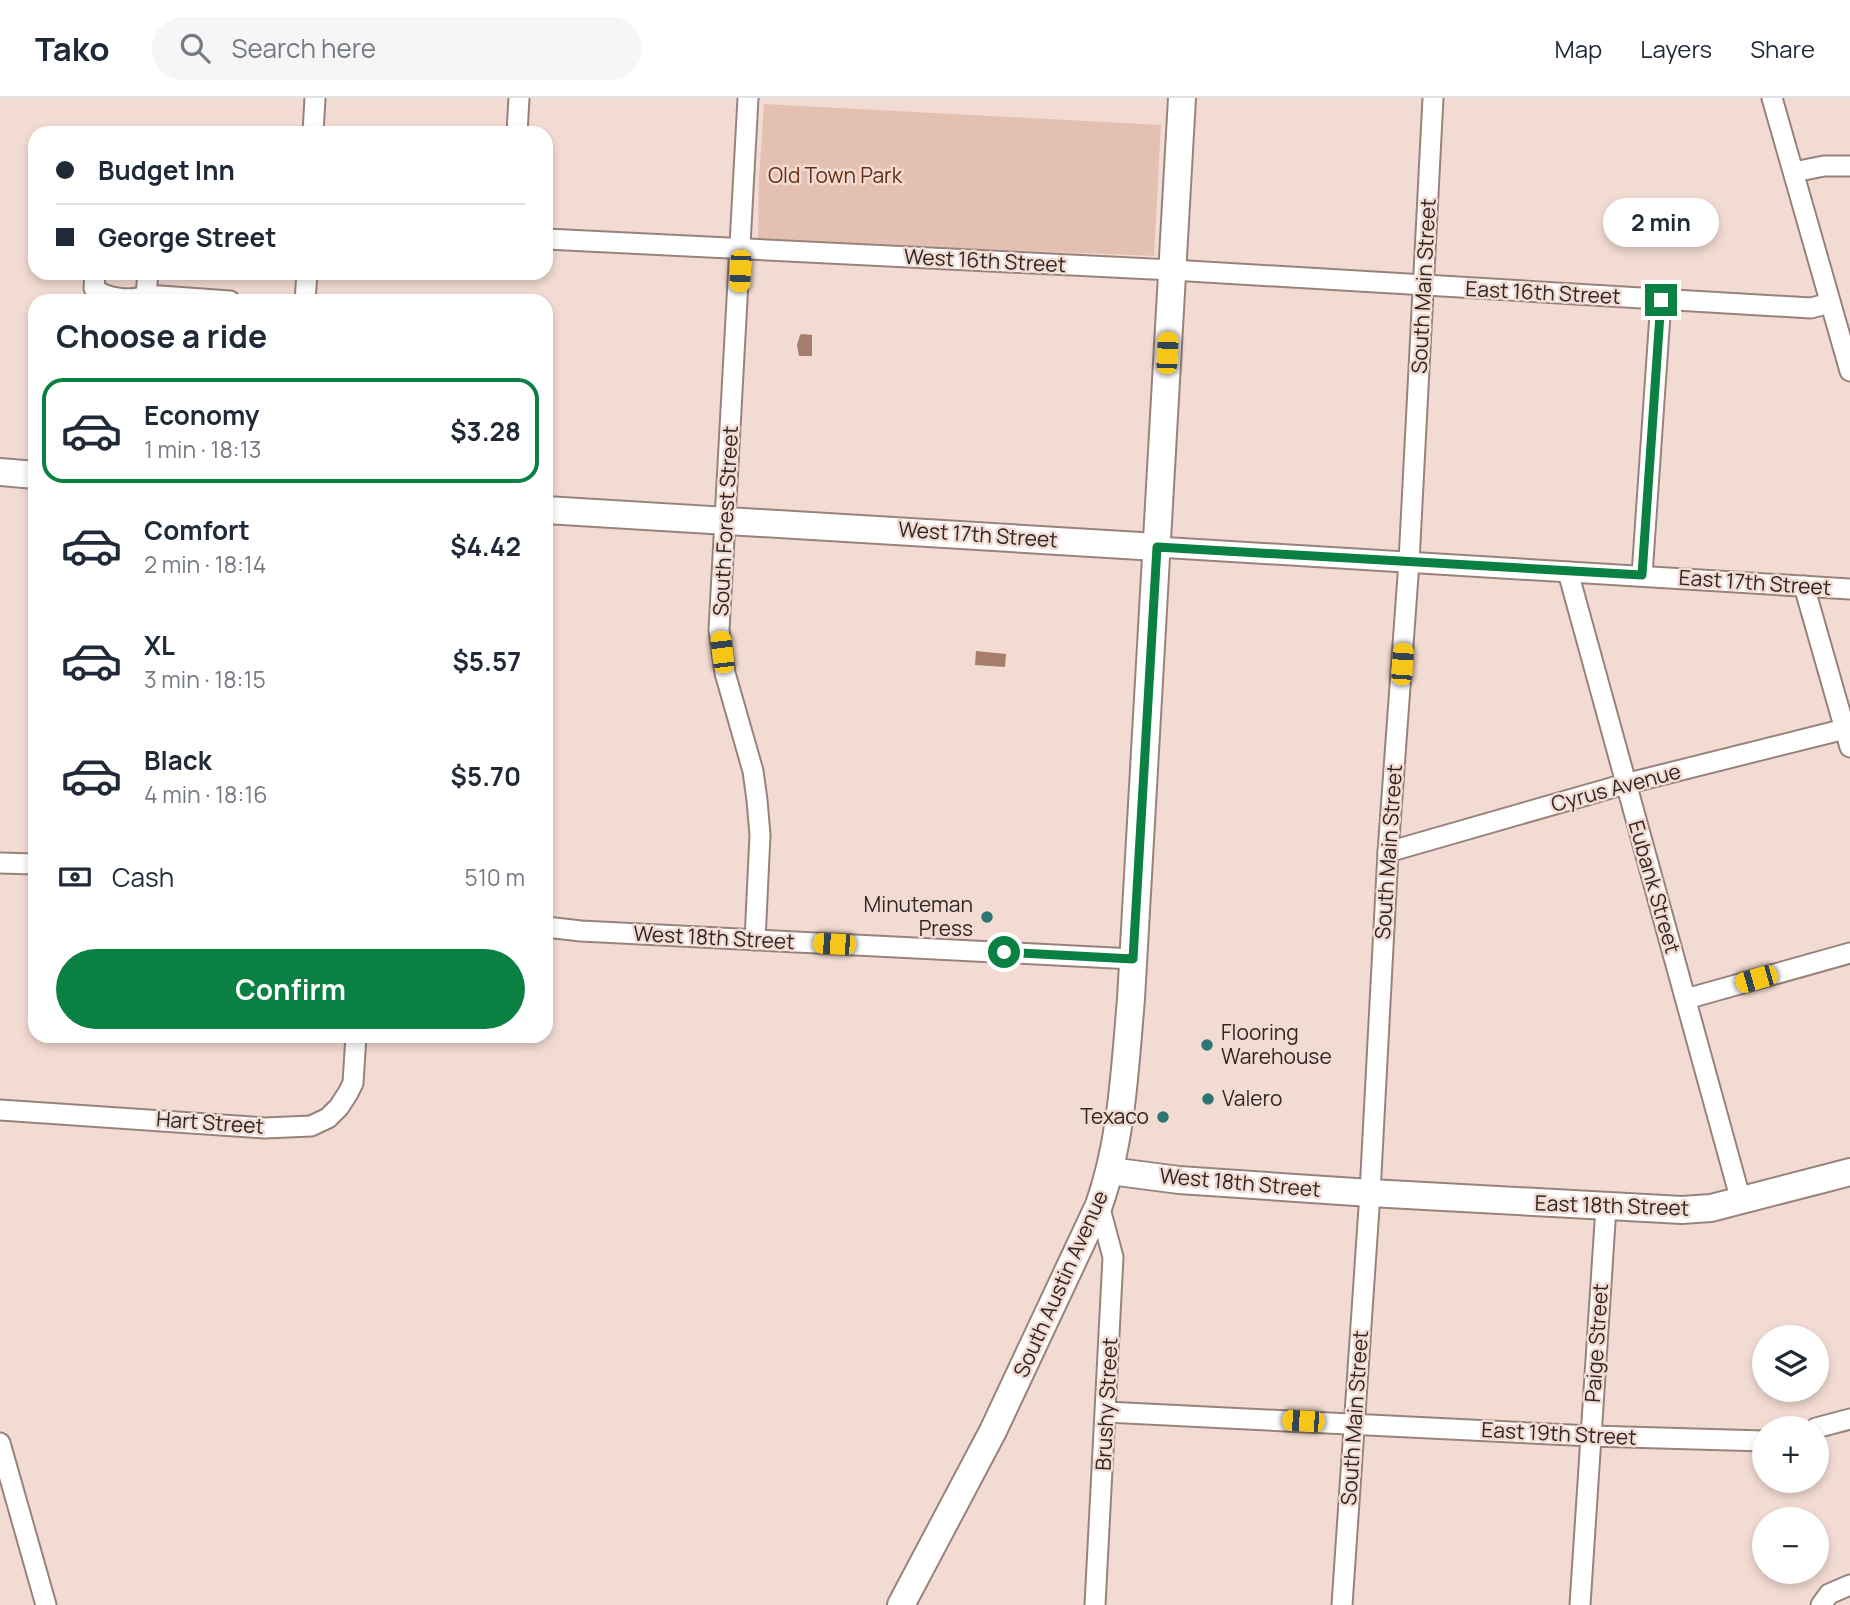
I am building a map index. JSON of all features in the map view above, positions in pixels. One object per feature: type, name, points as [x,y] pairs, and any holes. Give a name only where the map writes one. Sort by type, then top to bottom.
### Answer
[{"type":"main road","name":"South Austin Avenue","points":[[901,1605],[993,1431],[1099,1205],[1110,1171],[1126,1055],[1133,959],[1182,98]]},
{"type":"main road","points":[[0,472],[28,474]]},
{"type":"main road","name":"West 17th Street","points":[[553,510],[1157,547]]},
{"type":"main road","name":"West 18th Street","points":[[1110,1171],[1179,1180],[1370,1193]]},
{"type":"main road","name":"East 18th Street","points":[[1370,1193],[1606,1207],[1711,1209],[1850,1172]]},
{"type":"street","points":[[313,126],[315,98]]},
{"type":"street","points":[[517,126],[519,98]]},
{"type":"street","name":"South Forest Street","points":[[748,98],[719,631],[725,673],[753,771],[757,800],[760,835],[755,940]]},
{"type":"street","name":"South Main Street","points":[[1342,1605],[1370,1193],[1388,852],[1409,562],[1433,98]]},
{"type":"street","points":[[1772,98],[1850,371]]},
{"type":"street","points":[[1794,172],[1824,166],[1850,166]]},
{"type":"street","name":"West 16th Street","points":[[553,239],[1424,285]]},
{"type":"street","points":[[95,280],[94,288],[103,294]]},
{"type":"street","name":"East 16th Street","points":[[1424,285],[1811,308],[1830,303]]},
{"type":"street","points":[[1642,575],[1661,300]]},
{"type":"street","name":"West 17th Street","points":[[1157,547],[1409,562]]},
{"type":"street","name":"East 17th Street","points":[[1409,562],[1850,589]]},
{"type":"street","name":"Eubank Street","points":[[1568,572],[1741,1200]]},
{"type":"street","points":[[1804,586],[1847,738]]},
{"type":"street","name":"Cyrus Avenue","points":[[1388,852],[1625,784],[1847,738]]},
{"type":"street","points":[[0,863],[28,864]]},
{"type":"street","name":"West 18th Street","points":[[553,927],[1133,959]]},
{"type":"street","points":[[1686,999],[1850,953]]},
{"type":"street","name":"Hart Street","points":[[0,1110],[265,1128],[311,1126],[328,1118],[348,1093],[353,1083],[356,1043]]},
{"type":"street","name":"Brushy Street","points":[[1095,1605],[1113,1257],[1099,1205]]},
{"type":"street","name":"Paige Street","points":[[1580,1605],[1606,1207]]},
{"type":"street","name":"East 19th Street","points":[[1107,1412],[1591,1436],[1752,1441]]},
{"type":"street","points":[[1829,1425],[1850,1419]]},
{"type":"street","points":[[0,1443],[46,1605]]},
{"type":"street","points":[[1821,1605],[1829,1594],[1850,1585]]},
{"type":"green space","name":"Old Town Park","points":[[764,104],[1161,125],[1154,256],[758,240]]},
{"type":"shaded area","points":[[800,335],[812,335],[812,356],[799,356],[797,345]]},
{"type":"shaded area","points":[[976,651],[1006,654],[1005,667],[975,665]]},
{"type":"place","name":"Minuteman Press","points":[[987,917]]},
{"type":"place","name":"Flooring Warehouse","points":[[1207,1045]]},
{"type":"place","name":"Valero","points":[[1208,1099]]},
{"type":"place","name":"Texaco","points":[[1163,1117]]},
{"type":"route","points":[[1004,952],[1133,959],[1157,547],[1642,575],[1661,300]]}]
